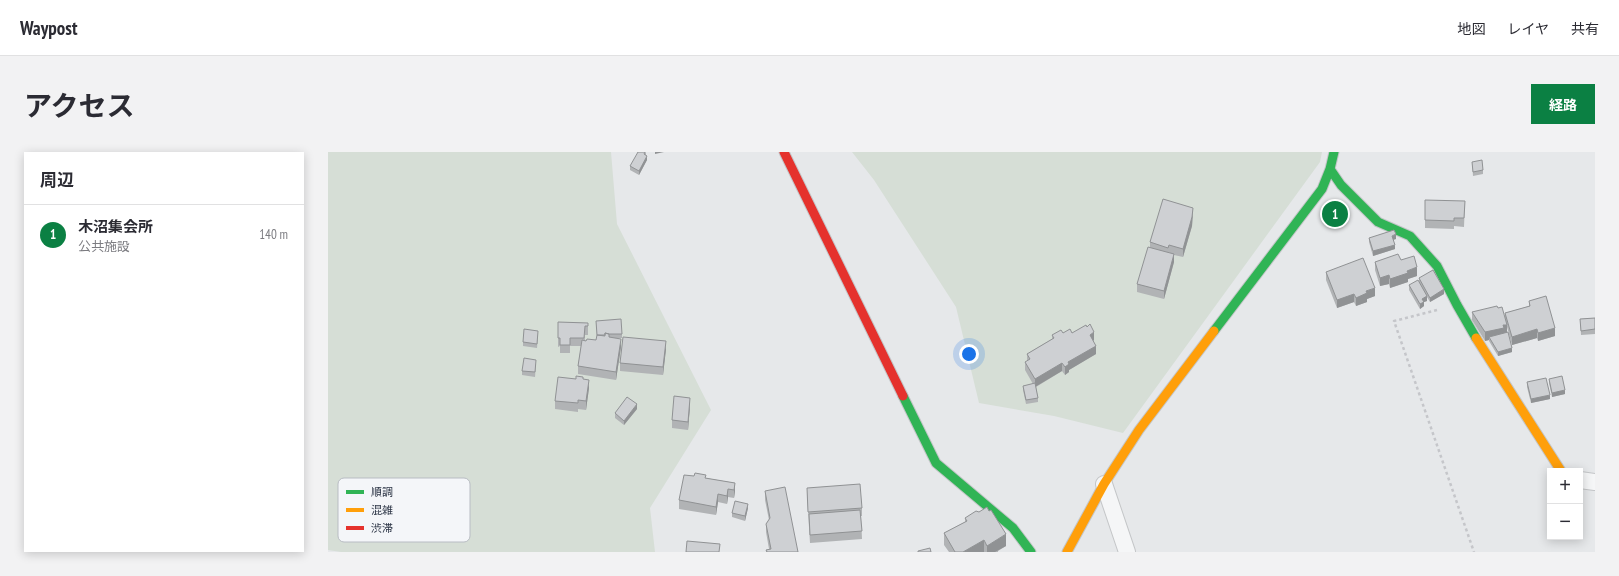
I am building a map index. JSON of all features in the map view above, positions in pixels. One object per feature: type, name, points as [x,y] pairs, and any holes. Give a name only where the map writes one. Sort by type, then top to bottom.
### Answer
[{"type":"street","points":[[784,152],[936,463],[1013,528],[1031,552]]},
{"type":"street","points":[[1067,552],[1104,484],[1139,430],[1322,189],[1330,169],[1334,152]]},
{"type":"street","points":[[1330,169],[1341,185],[1378,222],[1410,236],[1437,266],[1457,305],[1488,357],[1559,468]]},
{"type":"street","points":[[1583,480],[1595,482]]},
{"type":"street","points":[[1104,484],[1127,552]]},
{"type":"path","points":[[1457,305],[1394,321],[1474,552]]},
{"type":"shaded area","points":[[328,152],[611,152],[617,224],[711,410],[650,508],[655,552],[341,552],[328,550]]},
{"type":"shaded area","points":[[852,152],[1322,152],[1320,162],[1123,433],[1054,416],[979,403],[956,307],[874,180]]},
{"type":"building","points":[[638,152],[645,152],[644,154],[647,156],[639,171],[630,166]]},
{"type":"building","points":[[1482,160],[1483,170],[1473,172],[1472,162]]},
{"type":"building","points":[[1163,199],[1193,208],[1183,249],[1169,245],[1168,248],[1150,242]]},
{"type":"building","points":[[1425,200],[1465,201],[1464,218],[1454,218],[1454,221],[1425,220]]},
{"type":"building","points":[[1394,230],[1396,234],[1392,236],[1395,245],[1373,251],[1369,238]]},
{"type":"building","points":[[1148,247],[1174,254],[1164,291],[1137,284]]},
{"type":"building","points":[[1398,254],[1401,260],[1414,256],[1417,267],[1407,271],[1408,273],[1390,279],[1389,275],[1380,278],[1375,262]]},
{"type":"building","points":[[1363,258],[1375,288],[1366,291],[1367,293],[1356,298],[1354,294],[1337,300],[1326,272]]},
{"type":"building","points":[[1433,270],[1444,289],[1430,298],[1419,278]]},
{"type":"building","points":[[1418,280],[1427,296],[1422,299],[1424,302],[1420,304],[1409,285]]},
{"type":"building","points":[[1546,296],[1555,328],[1538,333],[1537,329],[1512,337],[1505,313],[1530,306],[1529,301]]},
{"type":"building","points":[[1497,306],[1498,308],[1502,307],[1507,325],[1503,325],[1504,328],[1485,332],[1472,312]]},
{"type":"building","points":[[1595,318],[1595,329],[1581,331],[1580,319]]},
{"type":"building","points":[[621,319],[622,334],[605,333],[605,335],[597,335],[596,321]]},
{"type":"building","points":[[558,322],[588,323],[588,326],[585,326],[584,338],[570,338],[570,345],[560,345],[560,338],[558,338]]},
{"type":"building","points":[[1090,324],[1094,332],[1090,335],[1096,346],[1068,362],[1069,364],[1065,367],[1062,363],[1035,379],[1025,362],[1030,359],[1027,354],[1054,338],[1052,335],[1061,330],[1063,333],[1070,329],[1072,333],[1086,325],[1087,327]]},
{"type":"building","points":[[524,329],[538,331],[537,344],[523,342]]},
{"type":"building","points":[[1508,332],[1512,348],[1498,352],[1489,337]]},
{"type":"building","points":[[605,333],[609,334],[609,337],[621,339],[616,372],[578,366],[582,340],[596,340],[597,335],[605,336]]},
{"type":"building","points":[[623,337],[666,341],[663,367],[620,363]]},
{"type":"building","points":[[524,358],[536,360],[535,372],[522,371]]},
{"type":"building","points":[[576,376],[589,380],[586,401],[578,400],[578,403],[555,401],[558,377],[576,379]]},
{"type":"building","points":[[1562,376],[1565,390],[1552,393],[1549,379]]},
{"type":"building","points":[[1546,378],[1550,395],[1531,399],[1527,382]]},
{"type":"building","points":[[1035,383],[1038,398],[1026,400],[1023,386]]},
{"type":"building","points":[[674,396],[690,398],[688,422],[672,420]]},
{"type":"building","points":[[627,397],[637,404],[624,421],[615,413]]},
{"type":"building","points":[[695,473],[706,475],[705,478],[735,483],[734,490],[728,489],[727,496],[718,494],[716,507],[679,500],[684,475],[694,476]]},
{"type":"building","points":[[860,484],[862,508],[808,512],[807,488]]},
{"type":"building","points":[[785,487],[798,552],[767,552],[766,550],[771,549],[766,524],[770,518],[765,491]]},
{"type":"building","points":[[735,501],[748,504],[745,516],[732,513]]},
{"type":"building","points":[[987,507],[989,511],[991,510],[1006,534],[987,546],[984,540],[963,552],[955,552],[944,533],[967,521],[965,518],[976,511],[979,512]]},
{"type":"building","points":[[860,510],[862,531],[810,535],[809,514]]},
{"type":"building","points":[[687,541],[720,544],[719,552],[686,552]]},
{"type":"building","points":[[930,548],[931,552],[918,552],[918,551]]},
{"type":"traffic: fast","points":[[1214,331],[1322,189],[1330,169],[1334,152]]},
{"type":"traffic: fast","points":[[1330,169],[1341,185],[1378,222],[1410,236],[1437,266],[1476,338]]},
{"type":"traffic: fast","points":[[903,396],[936,463],[1013,528],[1031,552]]},
{"type":"traffic: slow","points":[[1067,552],[1104,484],[1139,430],[1214,331]]},
{"type":"traffic: slow","points":[[1476,338],[1559,468]]},
{"type":"traffic: jam","points":[[784,152],[903,396]]},
{"type":"place","name":"木沼集会所","points":[[1335,214]]}]
